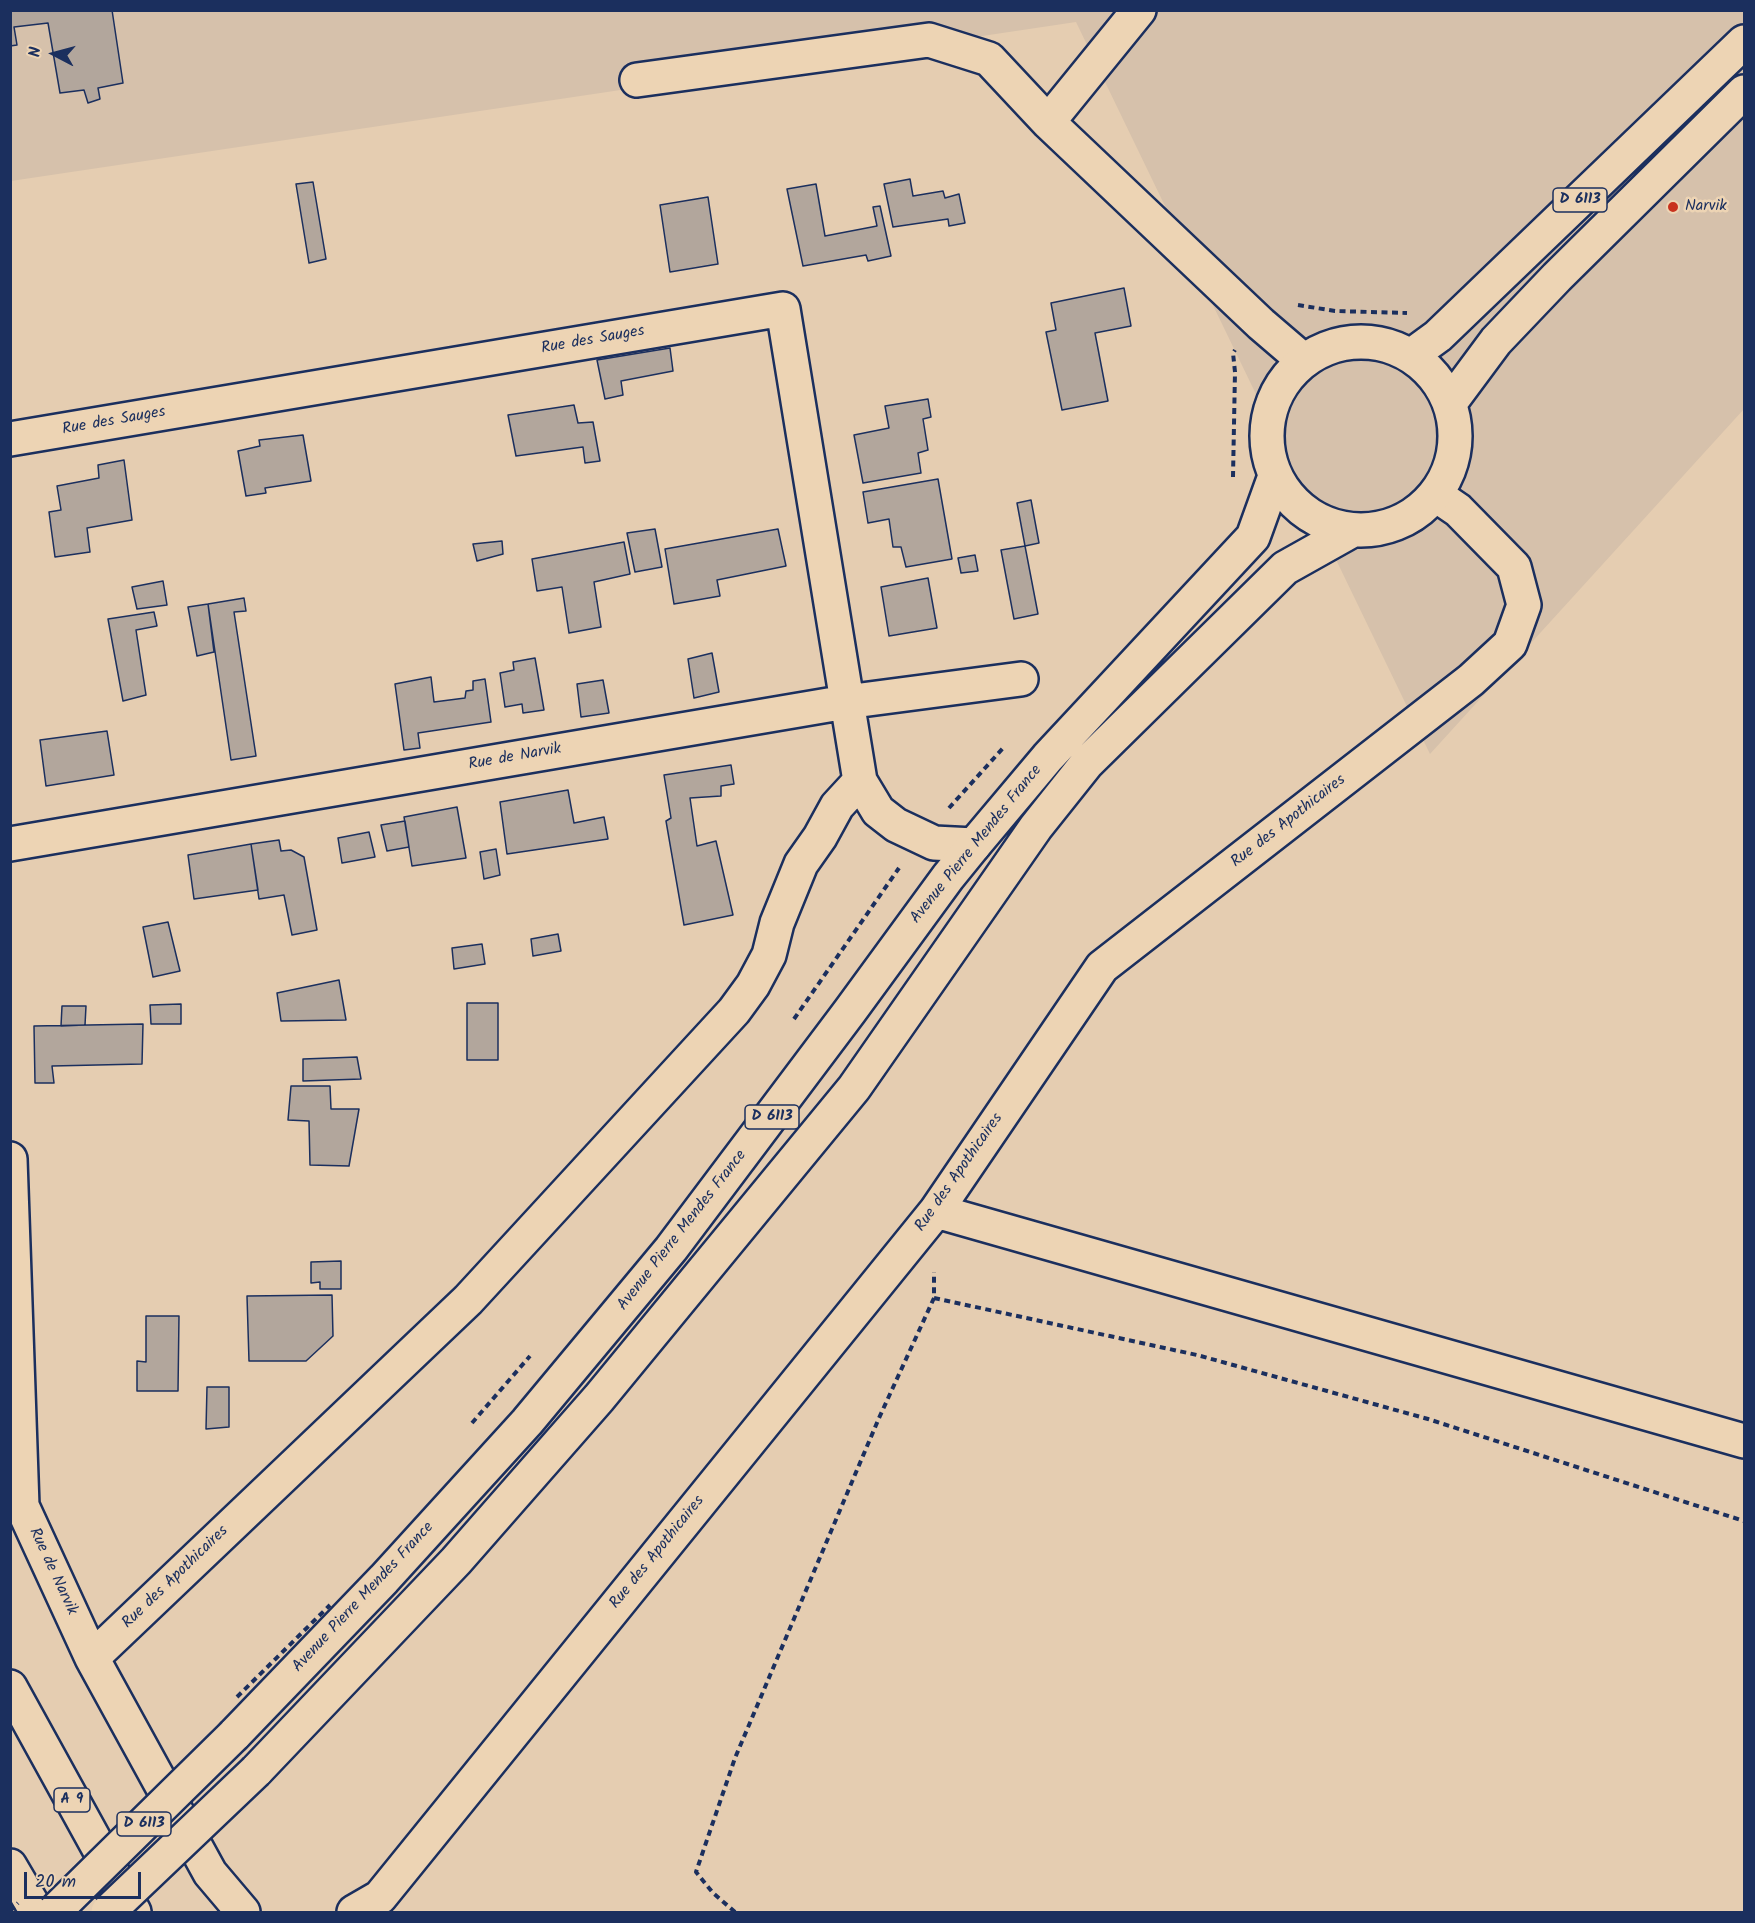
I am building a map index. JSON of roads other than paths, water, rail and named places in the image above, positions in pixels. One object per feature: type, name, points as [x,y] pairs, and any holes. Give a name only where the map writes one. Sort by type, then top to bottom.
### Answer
[{"type":"main road","points":[[1048,122],[1140,10]]},
{"type":"main road","points":[[637,80],[929,40],[989,59],[1048,122],[1261,324],[1304,360]]},
{"type":"main road","name":"D 6113","points":[[1412,355],[1438,336],[1744,42]]},
{"type":"main road","name":"D 6113","points":[[1450,403],[1496,341],[1744,92]]},
{"type":"main road","name":"Rue des Sauges","points":[[10,439],[783,309],[846,702]]},
{"type":"main road","points":[[1357,340],[1386,344],[1412,355],[1434,375],[1450,403],[1456,434],[1451,466],[1436,495],[1412,516],[1382,529],[1351,531],[1319,521],[1293,503],[1275,476],[1266,445],[1268,413],[1281,383],[1304,360],[1329,346],[1357,340]]},
{"type":"main road","name":"Avenue Pierre Mendes France","points":[[54,1912],[234,1735],[384,1579],[527,1422],[671,1250],[974,845],[1048,757],[1253,537],[1275,476]]},
{"type":"main road","name":"Rue des Apothicaires","points":[[354,1912],[380,1897],[936,1211],[1102,967],[1471,680],[1510,644],[1524,605],[1514,567],[1458,510],[1436,495]]},
{"type":"main road","name":"D 6113","points":[[108,1912],[255,1771],[456,1561],[621,1371],[854,1088],[1036,827],[1087,764],[1286,568],[1351,531]]},
{"type":"main road","name":"Rue de Narvik","points":[[10,844],[846,702],[1021,679]]},
{"type":"main road","points":[[846,702],[860,780],[878,811],[896,825],[934,843],[974,845]]},
{"type":"main road","name":"Rue des Apothicaires","points":[[92,1658],[468,1300],[734,1011],[753,985],[769,955],[777,923],[801,864],[820,837],[837,806],[860,780]]},
{"type":"main road","name":"Rue de Narvik","points":[[10,1159],[22,1506],[92,1658]]},
{"type":"main road","points":[[936,1211],[1744,1441]]},
{"type":"main road","points":[[92,1658],[210,1873],[243,1912]]},
{"type":"main road","name":"A 9","points":[[10,1687],[134,1912]]},
{"type":"main road","points":[[10,1866],[37,1912]]},
{"type":"place","name":"Narvik","points":[[1673,207]]}]
